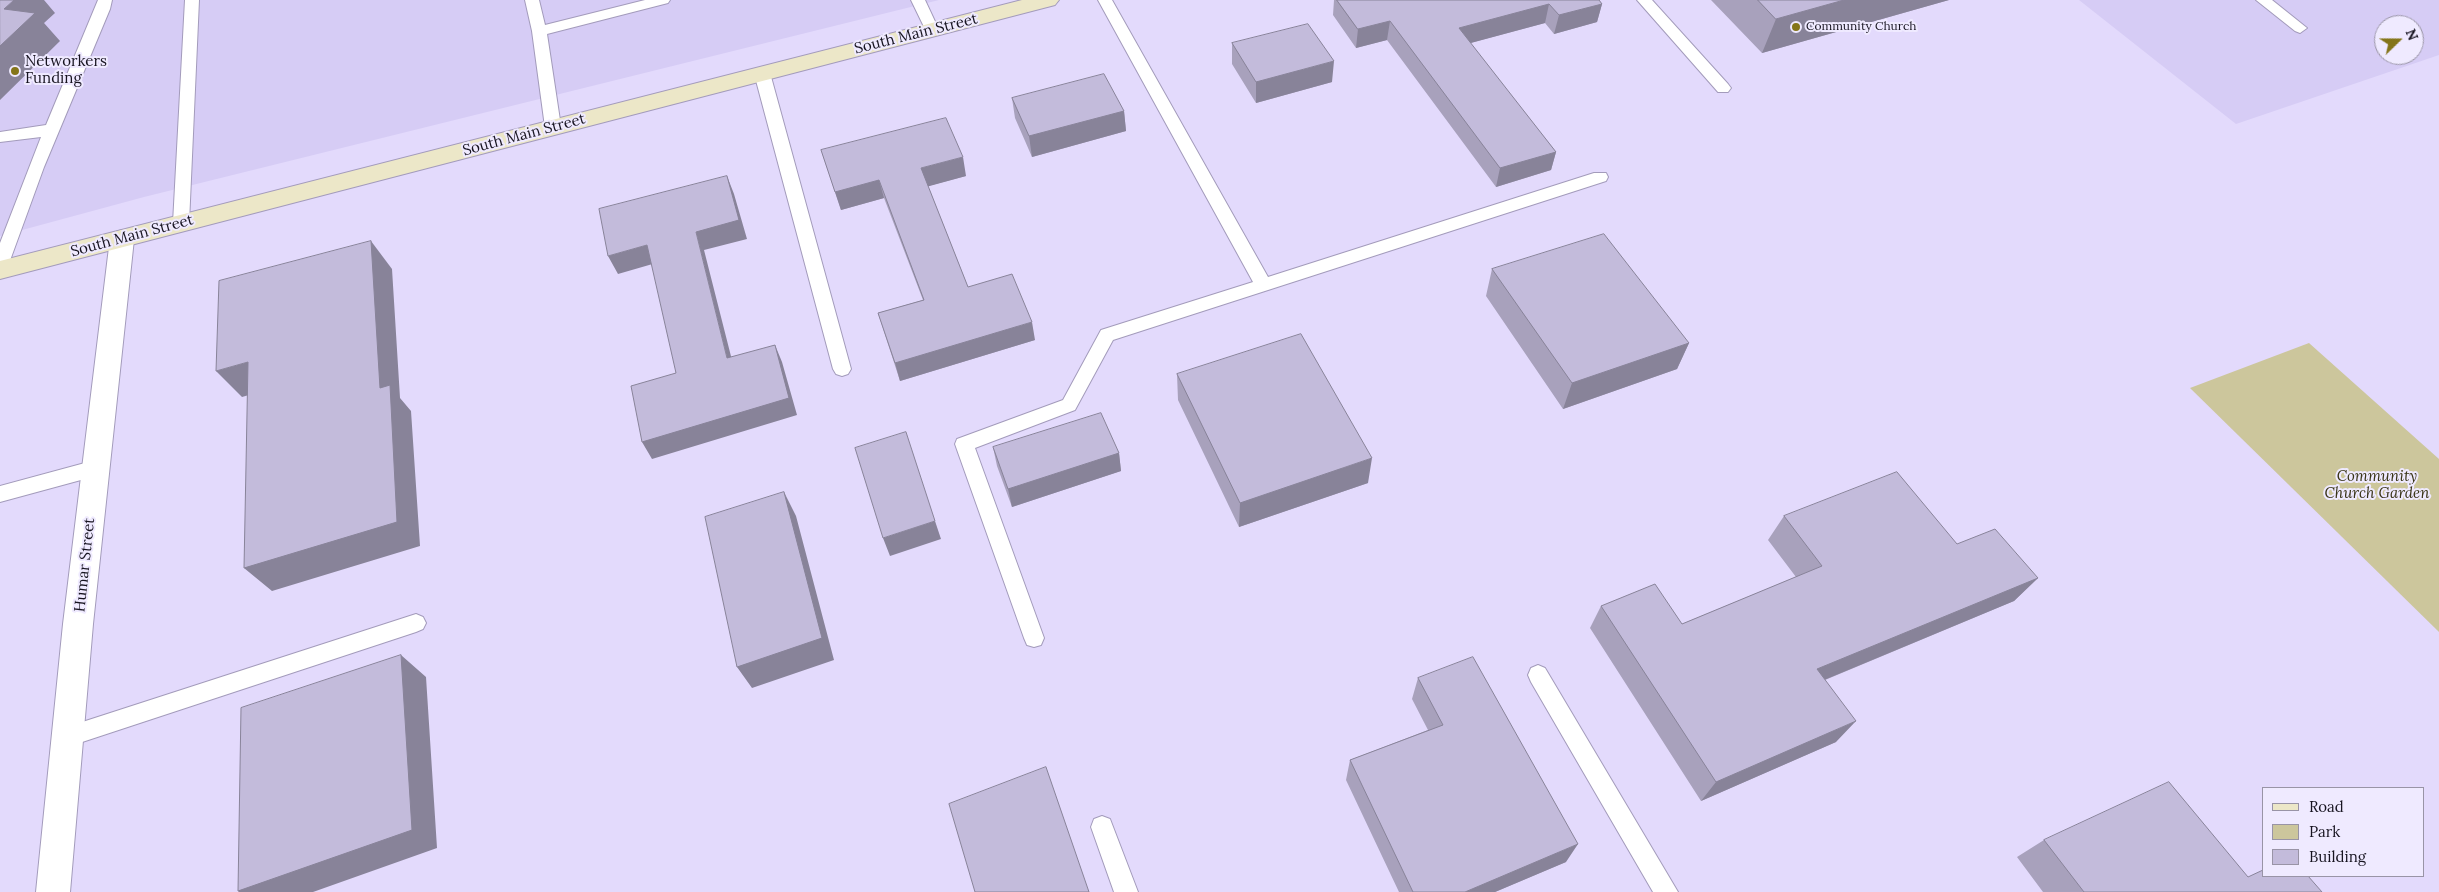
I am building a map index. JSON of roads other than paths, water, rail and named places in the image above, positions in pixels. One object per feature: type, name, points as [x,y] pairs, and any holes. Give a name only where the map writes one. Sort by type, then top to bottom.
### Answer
[{"type":"main road","name":"South Main Street","points":[[0,270],[932,30],[1020,3],[1048,0]]},
{"type":"street","name":"Humar Street","points":[[53,892],[67,737],[122,239]]},
{"type":"lane","points":[[0,266],[36,167],[103,9],[105,0]]},
{"type":"lane","points":[[181,224],[192,0]]},
{"type":"lane","points":[[532,0],[539,31],[553,127]]},
{"type":"lane","points":[[539,31],[662,0]]},
{"type":"lane","points":[[918,0],[932,30]]},
{"type":"lane","points":[[1105,0],[1264,285]]},
{"type":"lane","points":[[1644,0],[1723,88]]},
{"type":"lane","points":[[2263,0],[2300,28]]},
{"type":"lane","points":[[762,73],[842,369]]},
{"type":"lane","points":[[0,138],[52,130]]},
{"type":"lane","points":[[1034,638],[964,444],[1069,405],[1107,335],[1600,177]]},
{"type":"lane","points":[[0,494],[96,468]]},
{"type":"lane","points":[[67,737],[416,622]]},
{"type":"lane","points":[[1538,675],[1666,892]]},
{"type":"lane","points":[[1102,827],[1126,892]]},
{"type":"place","name":"Community Church","points":[[1796,27]]},
{"type":"place","name":"Networkers Funding","points":[[15,71]]},
{"type":"park label","name":"Community Church Garden","points":[[2377,486]]}]
